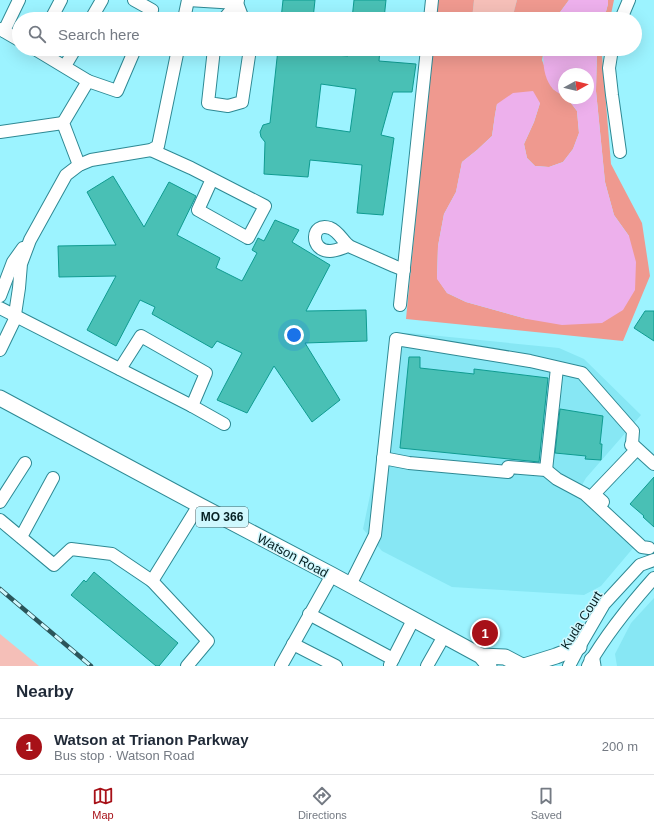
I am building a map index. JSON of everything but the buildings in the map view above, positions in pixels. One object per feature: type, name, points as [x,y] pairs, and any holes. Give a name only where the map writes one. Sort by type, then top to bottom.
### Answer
[{"type":"main road","name":"Watson Road","points":[[0,398],[350,584],[444,636],[485,661],[505,657],[523,666]]},
{"type":"main road","points":[[523,666],[579,647]]},
{"type":"street","points":[[12,12],[19,0]]},
{"type":"street","points":[[55,12],[61,0]]},
{"type":"street","points":[[95,12],[102,0]]},
{"type":"street","points":[[134,0],[152,10],[151,12]]},
{"type":"street","points":[[185,12],[188,0],[237,2]]},
{"type":"street","points":[[431,12],[432,0]]},
{"type":"street","points":[[624,12],[629,0]]},
{"type":"street","points":[[229,12],[237,2]]},
{"type":"street","points":[[237,2],[241,12]]},
{"type":"street","points":[[12,12],[2,30],[12,36]]},
{"type":"street","points":[[48,56],[88,80],[117,91],[133,56]]},
{"type":"street","points":[[65,66],[70,56]]},
{"type":"street","points":[[0,350],[14,321],[21,264],[30,240],[66,175],[79,165],[91,160],[151,150],[158,146],[177,56]]},
{"type":"street","points":[[213,56],[208,103],[228,106],[242,102],[249,56]]},
{"type":"street","points":[[400,305],[426,56]]},
{"type":"street","points":[[611,56],[609,68],[620,152]]},
{"type":"street","points":[[63,123],[88,80]]},
{"type":"street","points":[[0,132],[63,123]]},
{"type":"street","points":[[63,123],[79,165]]},
{"type":"street","points":[[151,150],[191,168],[265,206],[248,238],[198,210],[212,179]]},
{"type":"street","points":[[0,296],[13,262],[30,240]]},
{"type":"street","points":[[348,246],[404,270]]},
{"type":"street","points":[[0,308],[192,406],[224,424]]},
{"type":"street","points":[[120,369],[142,336],[206,373],[192,406]]},
{"type":"street","points":[[350,584],[375,534],[396,340],[530,362],[582,373],[633,432],[634,446],[594,494],[646,542],[651,551]]},
{"type":"street","points":[[546,470],[557,368]]},
{"type":"street","points":[[634,446],[654,464]]},
{"type":"street","points":[[585,494],[634,446]]},
{"type":"street","points":[[383,458],[409,463],[508,472],[508,467],[546,470],[557,479],[585,494],[642,547],[651,551]]},
{"type":"street","points":[[0,502],[25,463]]},
{"type":"street","points":[[21,537],[53,478]]},
{"type":"street","points":[[152,581],[199,505]]},
{"type":"street","points":[[0,520],[54,565],[71,549],[112,554],[152,581],[208,641],[187,666]]},
{"type":"street","name":"Kuda Court","points":[[569,666],[604,604],[640,565],[654,560]]},
{"type":"street","points":[[281,666],[332,575]]},
{"type":"street","points":[[591,664],[614,626],[629,606],[654,578]]},
{"type":"street","points":[[309,614],[391,662],[414,620]]},
{"type":"street","points":[[427,666],[444,636]]},
{"type":"street","points":[[293,644],[336,666]]},
{"type":"shaded area","points":[[437,0],[474,0],[473,12],[436,12]]},
{"type":"shaded area","points":[[474,0],[517,0],[514,12],[473,12]]},
{"type":"shaded area","points":[[517,0],[569,0],[560,12],[514,12]]},
{"type":"shaded area","points":[[569,0],[608,0],[606,12],[560,12]]},
{"type":"shaded area","points":[[608,0],[614,0],[611,12],[606,12]]},
{"type":"shaded area","points":[[431,56],[543,56],[542,60],[553,89],[558,92],[558,104],[572,104],[577,111],[579,133],[573,149],[563,162],[549,167],[535,166],[527,158],[524,144],[534,122],[540,103],[497,104],[492,136],[462,162],[456,192],[444,214],[438,246],[437,278],[447,293],[466,302],[527,319],[629,236],[614,215],[605,182],[596,91],[597,56],[602,56],[611,164],[642,223],[650,276],[623,341],[406,319]]},
{"type":"shaded area","points":[[543,56],[597,56],[596,91],[605,182],[614,215],[629,236],[636,262],[635,290],[623,310],[602,323],[562,325],[527,319],[466,302],[447,293],[437,279],[438,246],[444,214],[456,192],[462,162],[492,136],[497,104],[513,93],[533,91],[540,103],[534,122],[524,144],[527,158],[535,166],[549,167],[563,162],[573,149],[579,133],[577,111],[572,104],[594,104],[594,68],[558,68],[558,93],[550,85],[544,65]]},
{"type":"shaded area","points":[[392,333],[409,333],[559,348],[584,359],[641,415],[586,478],[582,485],[599,516],[634,547],[601,586],[584,595],[452,587],[382,551],[363,529],[377,462]]},
{"type":"shaded area","points":[[654,598],[654,666],[617,666],[615,654],[631,623]]},
{"type":"shaded area","points":[[0,634],[39,666],[0,666]]},
{"type":"railway","points":[[0,589],[91,666]]},
{"type":"place","name":"Watson at Trianon Parkway","points":[[485,633]]}]
